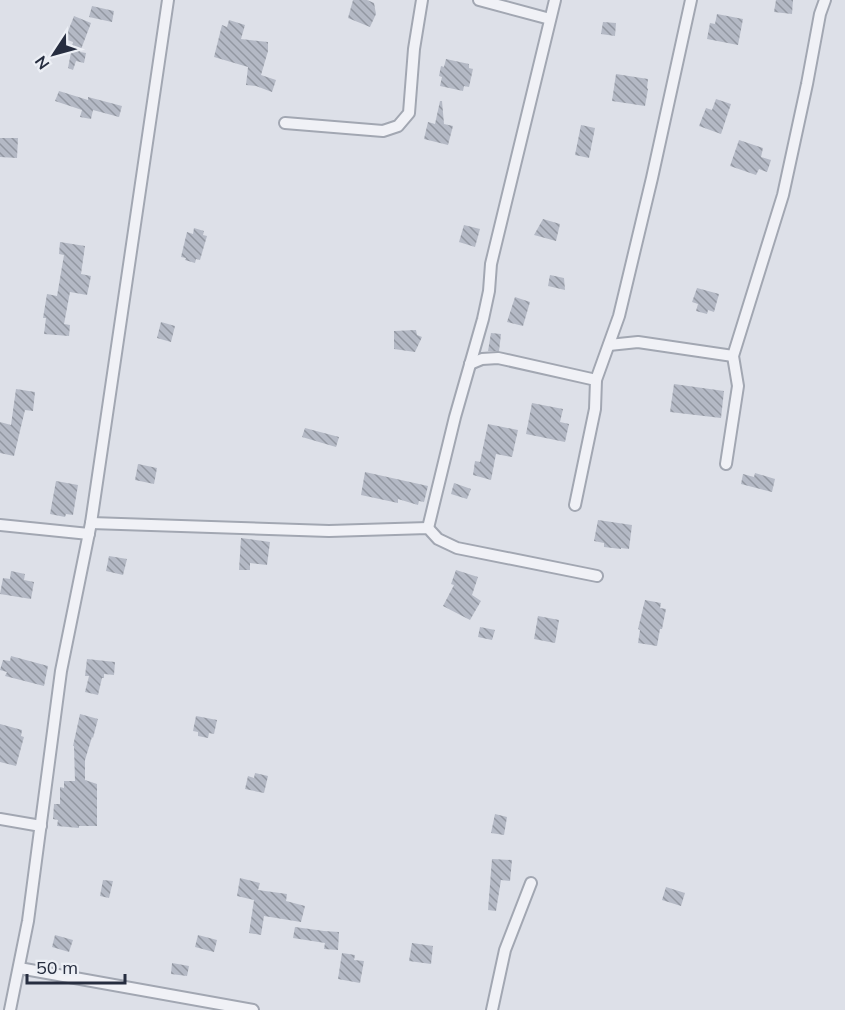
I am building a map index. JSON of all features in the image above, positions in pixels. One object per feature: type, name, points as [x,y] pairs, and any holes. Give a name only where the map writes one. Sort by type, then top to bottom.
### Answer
[{"type":"street","points":[[10,1010],[28,921],[61,671],[90,528],[168,0]]},
{"type":"street","points":[[285,123],[383,131],[398,126],[409,113],[414,49],[422,0]]},
{"type":"street","points":[[479,0],[550,19]]},
{"type":"street","points":[[428,528],[454,417],[483,319],[489,291],[491,264],[555,0]]},
{"type":"street","points":[[575,505],[595,409],[596,380],[619,316],[650,190],[691,0]]},
{"type":"street","points":[[726,464],[738,386],[733,356],[783,195],[820,14],[825,0]]},
{"type":"street","points":[[609,345],[638,342],[733,356]]},
{"type":"street","points":[[470,364],[482,359],[498,358],[596,380]]},
{"type":"street","points":[[0,525],[329,531],[428,528],[438,539],[457,548],[597,576]]},
{"type":"street","points":[[0,819],[41,826]]},
{"type":"street","points":[[492,1010],[505,950],[531,883]]},
{"type":"street","points":[[19,968],[253,1010]]},
{"type":"building","points":[[353,0],[367,0],[374,3],[376,14],[370,27],[348,18]]},
{"type":"building","points":[[776,0],[793,0],[792,14],[774,12]]},
{"type":"building","points":[[92,6],[114,11],[112,22],[89,17]]},
{"type":"building","points":[[717,14],[743,19],[738,45],[707,39],[710,23],[715,24]]},
{"type":"building","points":[[74,16],[91,23],[80,52],[86,53],[84,63],[76,61],[73,70],[68,68],[73,42],[65,39]]},
{"type":"building","points":[[229,20],[245,25],[241,39],[268,42],[268,51],[261,75],[276,80],[272,92],[246,85],[248,67],[214,57],[222,25],[227,27]]},
{"type":"building","points":[[603,22],[616,23],[615,36],[601,34]]},
{"type":"building","points":[[446,59],[469,64],[469,68],[473,69],[469,87],[464,86],[463,91],[440,86],[441,66],[444,67]]},
{"type":"building","points":[[616,74],[648,79],[645,106],[612,101]]},
{"type":"building","points":[[59,91],[88,100],[88,97],[122,106],[119,117],[93,110],[91,119],[80,117],[82,110],[55,101]]},
{"type":"building","points":[[716,99],[731,104],[721,134],[699,126],[706,108],[712,110]]},
{"type":"building","points":[[440,101],[442,101],[444,124],[453,126],[448,145],[424,139],[428,122],[435,124]]},
{"type":"building","points":[[581,125],[595,128],[589,158],[575,155]]},
{"type":"building","points":[[0,138],[18,138],[17,158],[0,157]]},
{"type":"building","points":[[739,140],[763,148],[761,157],[771,160],[767,172],[759,169],[756,175],[730,166]]},
{"type":"building","points":[[543,219],[560,224],[556,241],[534,235]]},
{"type":"building","points":[[464,225],[480,229],[475,247],[459,242]]},
{"type":"building","points":[[194,228],[204,231],[203,235],[207,236],[200,260],[196,259],[195,263],[181,257],[187,232],[193,234]]},
{"type":"building","points":[[60,242],[85,246],[81,274],[91,276],[87,295],[70,292],[64,324],[70,325],[69,336],[44,334],[46,318],[43,318],[47,294],[57,296],[64,255],[59,254]]},
{"type":"building","points":[[550,275],[564,278],[565,290],[548,286]]},
{"type":"building","points":[[697,288],[719,294],[714,312],[708,310],[707,314],[696,311],[698,304],[692,302]]},
{"type":"building","points":[[515,297],[530,302],[523,326],[507,322]]},
{"type":"building","points":[[161,322],[175,326],[171,342],[157,338]]},
{"type":"building","points":[[416,330],[417,335],[422,337],[415,352],[394,349],[394,331]]},
{"type":"building","points":[[491,333],[501,334],[499,351],[488,351]]},
{"type":"building","points":[[674,384],[724,391],[721,418],[670,412]]},
{"type":"building","points":[[16,389],[35,392],[33,411],[25,410],[14,456],[0,453],[0,422],[11,425]]},
{"type":"building","points":[[532,403],[563,409],[560,422],[569,424],[565,442],[526,434]]},
{"type":"building","points":[[488,424],[518,430],[512,457],[496,454],[491,480],[473,475],[475,461],[480,462]]},
{"type":"building","points":[[305,428],[339,437],[336,447],[302,437]]},
{"type":"building","points":[[138,464],[157,468],[154,484],[135,480]]},
{"type":"building","points":[[365,472],[428,486],[424,502],[419,501],[418,505],[398,499],[398,503],[361,495]]},
{"type":"building","points":[[755,473],[775,479],[772,492],[741,484],[743,474],[754,477]]},
{"type":"building","points":[[56,481],[78,485],[73,515],[66,514],[65,517],[50,514]]},
{"type":"building","points":[[454,483],[471,489],[467,499],[451,494]]},
{"type":"building","points":[[598,520],[632,525],[629,549],[604,547],[604,543],[594,541]]},
{"type":"building","points":[[241,538],[270,542],[267,565],[250,563],[250,570],[239,570]]},
{"type":"building","points":[[109,556],[127,559],[123,575],[106,571]]},
{"type":"building","points":[[456,570],[478,577],[472,595],[481,601],[470,620],[443,606],[454,585],[451,584]]},
{"type":"building","points":[[11,571],[25,574],[24,580],[34,582],[31,599],[0,594],[3,578],[10,579]]},
{"type":"building","points":[[645,600],[661,603],[660,608],[666,609],[657,646],[638,643],[640,630],[638,629]]},
{"type":"building","points":[[538,616],[559,620],[555,643],[534,639]]},
{"type":"building","points":[[480,627],[495,630],[492,640],[478,637]]},
{"type":"building","points":[[11,656],[48,666],[44,686],[5,676],[7,672],[0,670],[3,660],[10,661]]},
{"type":"building","points":[[87,659],[115,662],[114,675],[104,674],[98,695],[85,692],[89,676],[85,676]]},
{"type":"building","points":[[80,714],[98,719],[85,760],[85,780],[97,784],[97,826],[79,826],[79,828],[57,826],[58,820],[53,819],[54,804],[60,804],[60,787],[64,788],[64,781],[75,781],[73,746]]},
{"type":"building","points":[[196,716],[217,720],[214,734],[209,733],[208,738],[198,736],[198,732],[193,731]]},
{"type":"building","points":[[0,724],[22,730],[21,736],[24,737],[16,766],[0,762]]},
{"type":"building","points":[[255,773],[268,776],[264,793],[245,789],[248,776],[254,778]]},
{"type":"building","points":[[495,814],[507,817],[504,835],[491,833]]},
{"type":"building","points":[[492,859],[512,860],[510,881],[501,880],[496,911],[488,910]]},
{"type":"building","points":[[240,878],[260,883],[258,890],[287,894],[286,901],[305,906],[301,922],[264,916],[261,935],[249,933],[254,900],[237,896]]},
{"type":"building","points":[[103,880],[113,881],[109,898],[100,896]]},
{"type":"building","points":[[666,887],[685,893],[681,906],[662,900]]},
{"type":"building","points":[[295,927],[339,932],[338,950],[324,949],[325,943],[293,938]]},
{"type":"building","points":[[55,935],[73,940],[69,952],[52,947]]},
{"type":"building","points":[[198,935],[217,940],[214,952],[195,947]]},
{"type":"building","points":[[412,943],[433,946],[431,964],[409,961]]},
{"type":"building","points":[[342,953],[355,955],[354,960],[364,961],[360,983],[338,979]]},
{"type":"building","points":[[172,963],[189,966],[187,976],[171,974]]}]
